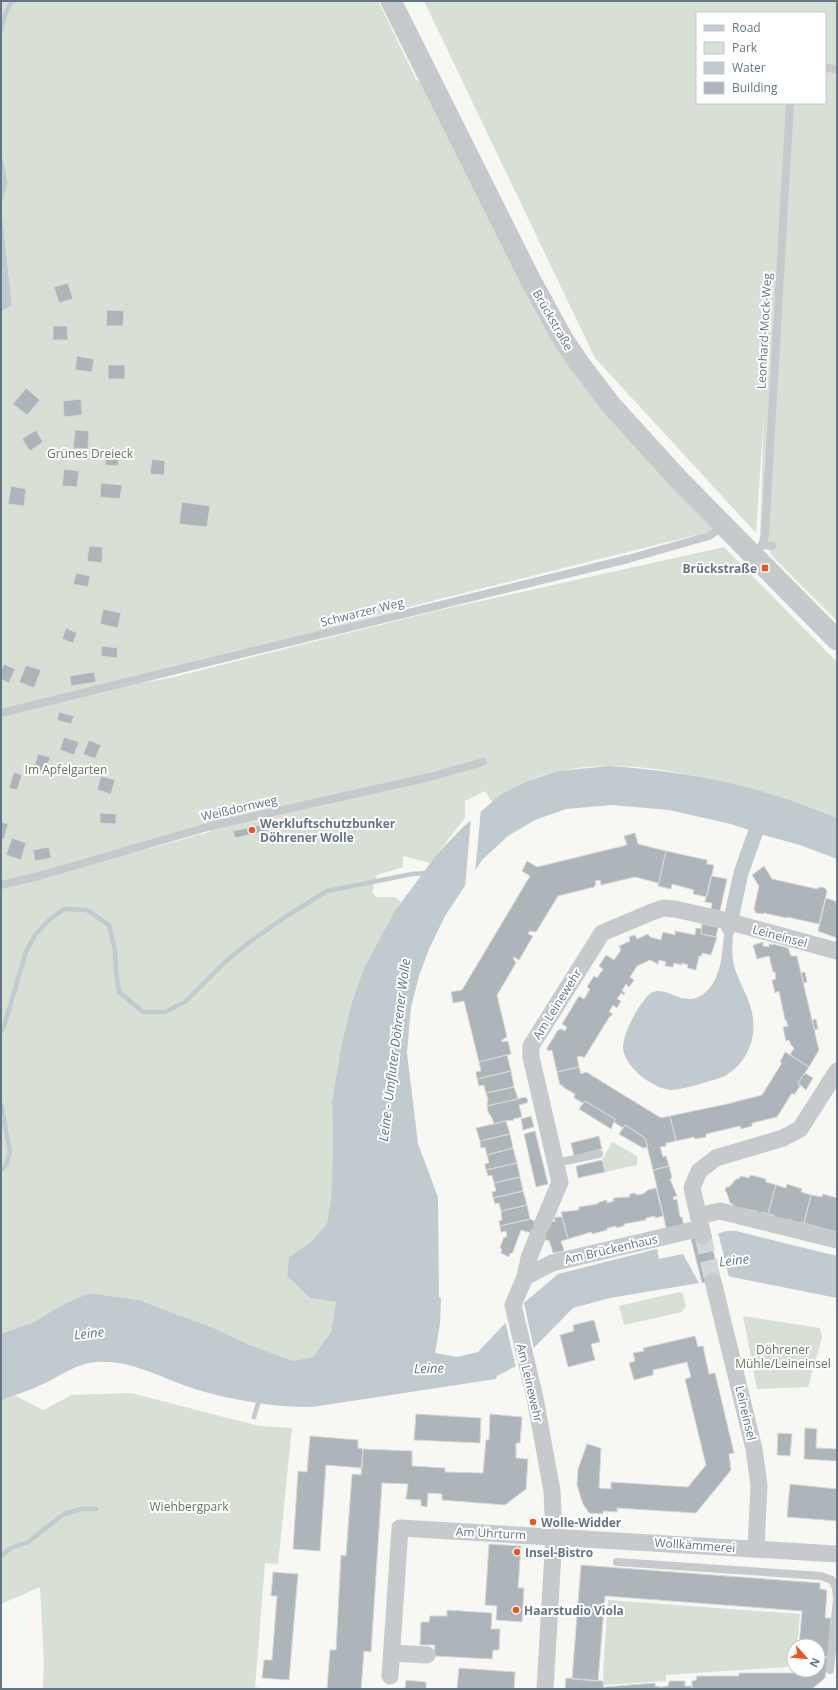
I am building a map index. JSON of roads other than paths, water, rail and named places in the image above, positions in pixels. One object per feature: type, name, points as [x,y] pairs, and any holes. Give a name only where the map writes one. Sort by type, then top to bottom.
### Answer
[{"type":"street","name":"Brückstraße","points":[[391,1],[492,204],[564,341],[591,380],[618,414],[680,481],[724,525],[758,550],[837,640]]},
{"type":"street","name":"Am Leinewehr","points":[[554,1536],[552,1491],[535,1398],[513,1305],[525,1278],[529,1258],[560,1182],[531,1057],[531,1046],[602,933],[663,908],[675,909],[730,922]]},
{"type":"street","name":"Leineinsel","points":[[730,922],[837,951]]},
{"type":"street","points":[[700,1227],[692,1188],[699,1171],[716,1158],[783,1138],[800,1129],[837,1071]]},
{"type":"street","name":"Am Brückenhaus","points":[[525,1278],[552,1263],[700,1227],[720,1211],[837,1240]]},
{"type":"street","name":"Leineinsel","points":[[713,1281],[754,1449],[758,1485],[756,1549]]},
{"type":"street","name":"Am Uhrturm","points":[[390,1676],[400,1528],[554,1536]]},
{"type":"street","points":[[545,1689],[554,1536]]},
{"type":"street","name":"Wollkämmerei","points":[[554,1536],[837,1554]]},
{"type":"street","points":[[392,1653],[426,1655]]},
{"type":"lane","points":[[826,68],[837,69]]},
{"type":"lane","name":"Leonhard-Mock-Weg","points":[[758,550],[765,535],[790,104]]},
{"type":"lane","name":"Schwarzer Weg","points":[[1,713],[628,559],[709,536],[724,525]]},
{"type":"lane","points":[[758,550],[772,546]]},
{"type":"lane","name":"Weißdornweg","points":[[1,885],[54,872],[211,826],[443,774],[483,762]]},
{"type":"lane","points":[[556,1163],[599,1154]]},
{"type":"lane","points":[[617,1562],[821,1576],[832,1580],[836,1588],[837,1599],[830,1670]]},
{"type":"water","points":[[1,150],[8,184],[1,204]]},
{"type":"water","points":[[1,204],[12,306],[1,311]]},
{"type":"water","points":[[609,766],[652,770],[717,780],[787,799],[837,818],[837,859],[800,845],[731,824],[669,810],[612,805],[566,809],[535,820],[508,836],[482,860],[445,916],[429,949],[419,976],[411,1007],[407,1053],[418,1144],[438,1197],[439,1297],[441,1298],[440,1324],[435,1353],[457,1357],[478,1352],[524,1303],[558,1274],[727,1231],[736,1231],[837,1256],[837,1298],[727,1276],[699,1283],[610,1298],[573,1308],[516,1366],[497,1376],[496,1379],[312,1407],[269,1405],[226,1397],[185,1386],[136,1367],[111,1362],[97,1362],[82,1365],[48,1382],[1,1400],[1,1334],[34,1322],[60,1306],[89,1293],[139,1300],[216,1329],[250,1345],[293,1361],[313,1357],[331,1332],[336,1302],[310,1298],[287,1276],[289,1257],[312,1241],[327,1223],[331,1198],[333,1146],[332,1101],[341,1047],[351,1005],[363,970],[395,911],[437,854],[461,829],[500,795],[527,781],[558,771]]},
{"type":"water","points":[[725,927],[733,929],[733,962],[752,1011],[753,1036],[751,1044],[743,1060],[731,1072],[723,1077],[682,1089],[670,1090],[661,1088],[640,1075],[629,1063],[623,1048],[625,1036],[641,1004],[652,993],[659,991],[666,992],[681,998],[690,999],[699,997],[708,990],[713,984],[719,969]]},
{"type":"waterway","points":[[1,29],[6,12],[12,1],[14,1]]},
{"type":"waterway","points":[[729,928],[741,873],[762,814]]},
{"type":"waterway","points":[[1,1032],[26,952],[35,935],[49,920],[64,909],[87,910],[109,925],[115,950],[119,992],[143,1012],[165,1012],[185,1002],[226,961],[255,938],[327,891],[412,874],[427,873]]},
{"type":"waterway","points":[[1,1104],[10,1152],[6,1165],[1,1170]]},
{"type":"waterway","points":[[254,1417],[260,1397]]},
{"type":"waterway","points":[[1,1556],[11,1548],[28,1542],[64,1514],[81,1509],[96,1509]]},
{"type":"tunnel","points":[[703,1236],[713,1281]]},
{"type":"place","name":"Brückstraße","points":[[765,568]]},
{"type":"place","name":"Werkluftschutzbunker Döhrener Wolle","points":[[252,830]]},
{"type":"place","name":"Wolle-Widder","points":[[533,1522]]},
{"type":"place","name":"Insel-Bistro","points":[[517,1552]]},
{"type":"place","name":"Haarstudio Viola","points":[[516,1610]]},
{"type":"park label","name":"Grünes Dreieck","points":[[90,453]]},
{"type":"park label","name":"Im Apfelgarten","points":[[66,769]]},
{"type":"park label","name":"Döhrener Mühle/Leineinsel","points":[[783,1356]]},
{"type":"park label","name":"Wiehbergpark","points":[[189,1506]]},
{"type":"water label","name":"Leine - Umfluter Döhrener Wolle","points":[[394,1050]]},
{"type":"water label","name":"Leine","points":[[734,1260]]},
{"type":"water label","name":"Leine","points":[[89,1333]]},
{"type":"water label","name":"Leine","points":[[429,1368]]}]
